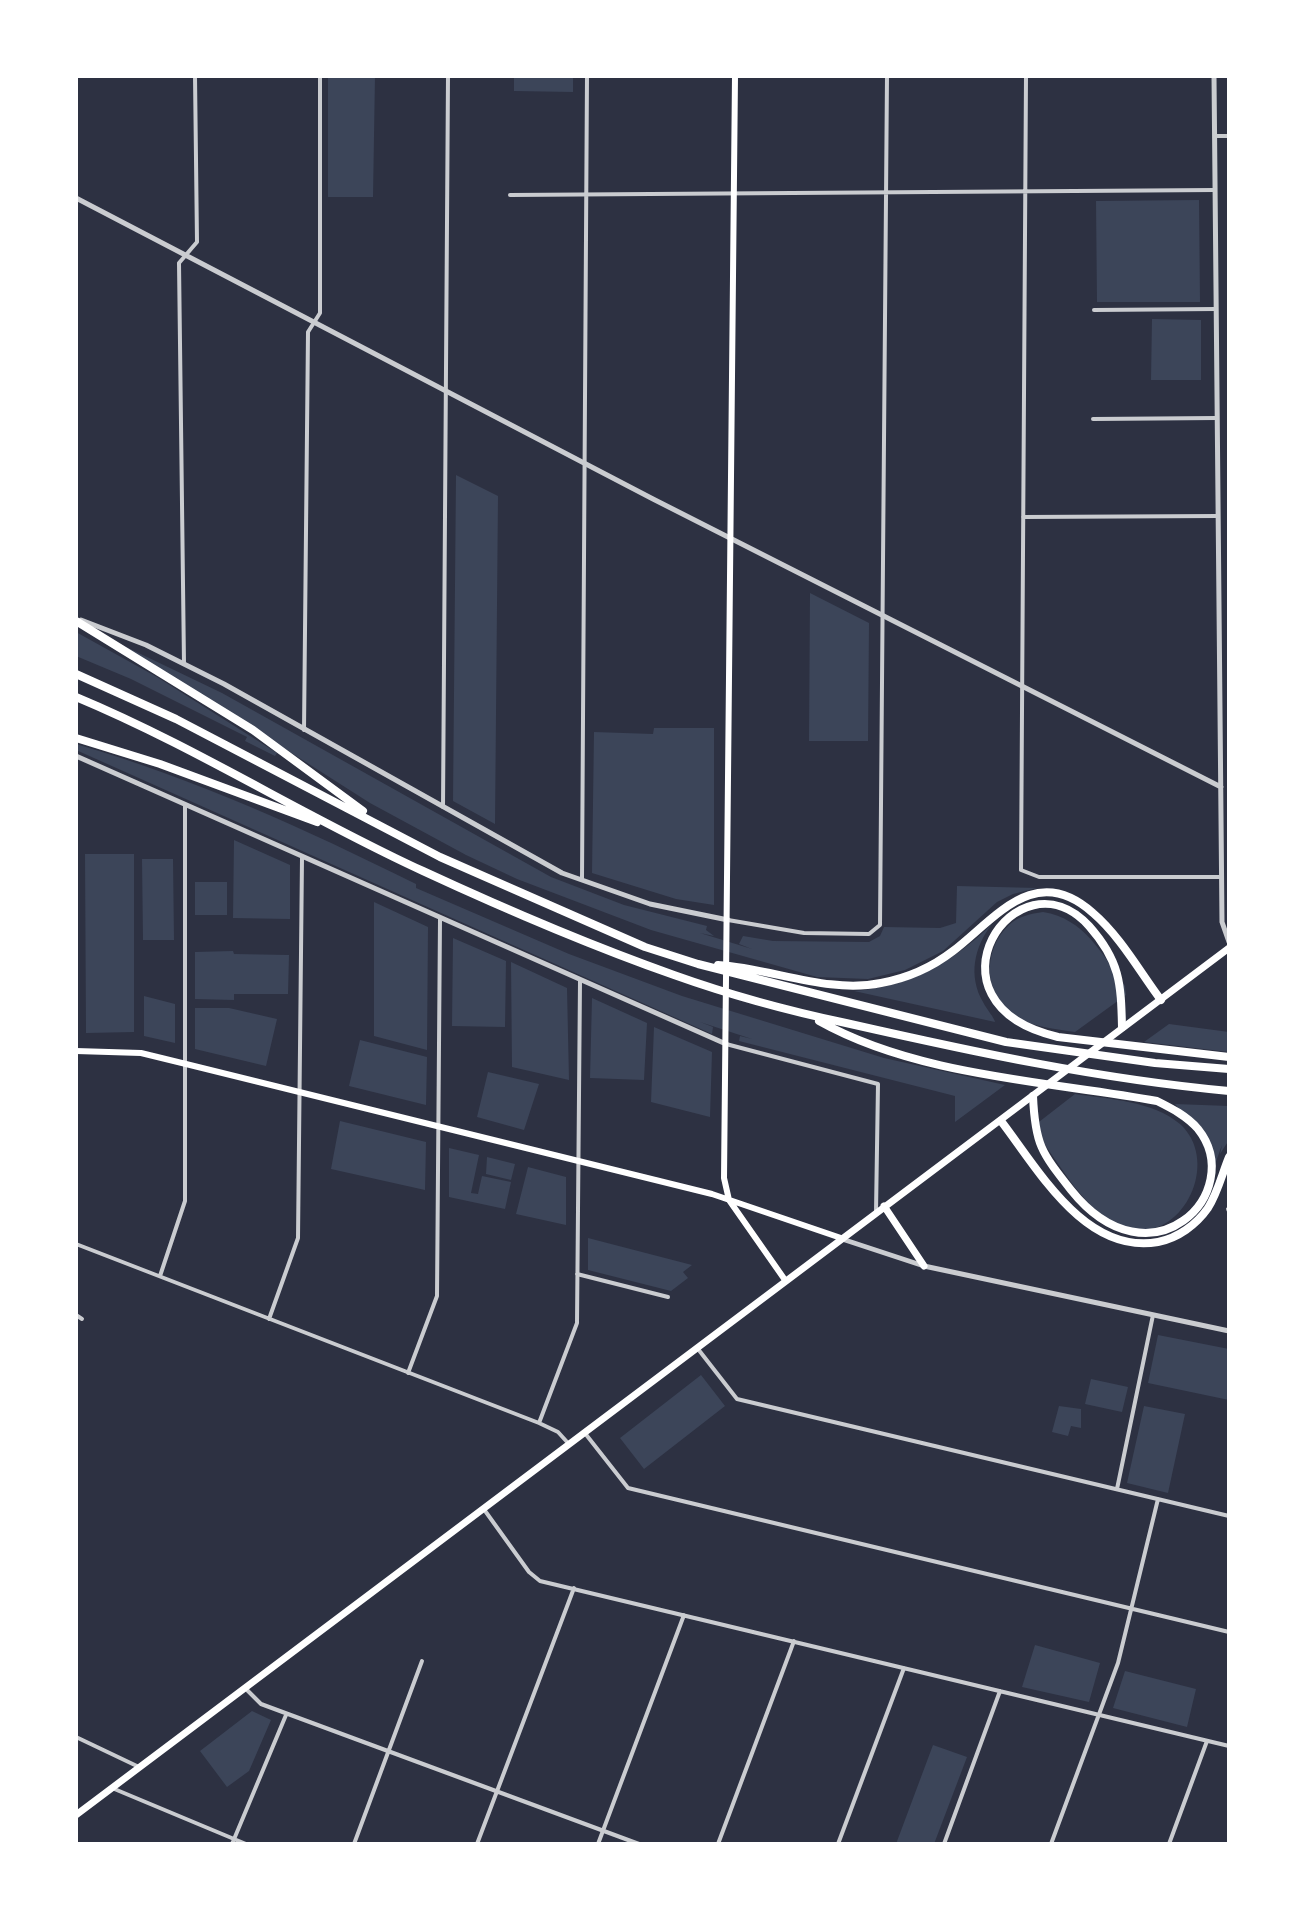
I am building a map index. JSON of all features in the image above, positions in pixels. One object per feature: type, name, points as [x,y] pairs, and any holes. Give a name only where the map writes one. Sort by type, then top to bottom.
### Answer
[{"type":"highway","points":[[76,619],[253,730],[386,828]]},
{"type":"highway","points":[[76,674],[189,725],[440,857],[645,947],[698,964],[1006,1042],[1155,1063],[1229,1069]]},
{"type":"highway","points":[[76,697],[146,726],[421,870],[574,937],[677,976],[811,1017],[1054,1069],[1229,1091]]},
{"type":"highway","points":[[76,738],[172,768],[347,833]]},
{"type":"highway","points":[[698,964],[749,967],[830,984],[878,984],[922,971],[953,951],[1008,903],[1046,894],[1073,900],[1095,915],[1161,1000]]},
{"type":"highway","points":[[1119,1030],[1118,969],[1083,920],[1066,907],[1050,902],[1021,908],[1009,917],[996,934],[984,968],[985,984],[993,1001],[1008,1016],[1031,1030],[1058,1037],[1229,1057]]},
{"type":"highway","points":[[811,1017],[857,1043],[903,1056],[1157,1101],[1175,1110],[1197,1128],[1208,1153],[1207,1188],[1196,1209],[1172,1228],[1142,1234],[1127,1233],[1097,1218],[1073,1193],[1038,1145],[1033,1096]]},
{"type":"highway","points":[[1001,1121],[1062,1201],[1105,1234],[1131,1242],[1162,1241],[1190,1228],[1209,1206],[1229,1157]]},
{"type":"main road","points":[[735,76],[724,1178],[729,1200],[785,1280]]},
{"type":"main road","points":[[76,1815],[1229,948]]},
{"type":"main road","points":[[76,1051],[141,1053],[301,1092],[729,1200],[841,1238]]},
{"type":"main road","points":[[884,1206],[924,1266]]},
{"type":"street","points":[[184,664],[179,263],[197,242],[195,76]]},
{"type":"street","points":[[304,730],[308,332],[320,313],[320,76]]},
{"type":"street","points":[[443,809],[448,76]]},
{"type":"street","points":[[582,882],[587,76]]},
{"type":"street","points":[[76,619],[184,664],[443,809],[582,882],[650,904],[804,933],[875,932],[880,922],[887,76]]},
{"type":"street","points":[[1026,76],[1021,870],[1039,877],[1222,877]]},
{"type":"street","points":[[1214,76],[1222,922],[1229,942]]},
{"type":"street","points":[[1215,136],[1229,136]]},
{"type":"street","points":[[510,195],[1215,190]]},
{"type":"street","points":[[76,198],[444,391],[1221,787]]},
{"type":"street","points":[[1094,310],[1216,309]]},
{"type":"street","points":[[1093,419],[1217,418]]},
{"type":"street","points":[[1023,517],[1218,516]]},
{"type":"street","points":[[1219,559],[1229,559]]},
{"type":"street","points":[[76,756],[726,1044],[878,1084],[876,1212]]},
{"type":"street","points":[[160,1276],[185,1201],[185,805]]},
{"type":"street","points":[[269,1319],[297,1250],[302,858]]},
{"type":"street","points":[[408,1373],[437,1296],[440,919]]},
{"type":"street","points":[[539,1423],[575,1331],[580,981]]},
{"type":"street","points":[[76,1020],[76,1034]]},
{"type":"street","points":[[841,1238],[924,1266],[1229,1331]]},
{"type":"street","points":[[76,1244],[539,1423],[558,1432],[568,1443]]},
{"type":"street","points":[[577,1274],[668,1297]]},
{"type":"street","points":[[76,1315],[82,1319]]},
{"type":"street","points":[[1117,1489],[1153,1315]]},
{"type":"street","points":[[696,1347],[737,1399],[1228,1516],[1229,1508]]},
{"type":"street","points":[[584,1431],[628,1488],[1229,1632]]},
{"type":"street","points":[[1051,1844],[1118,1663],[1158,1499]]},
{"type":"street","points":[[483,1508],[533,1577],[1229,1746]]},
{"type":"street","points":[[477,1844],[574,1588]]},
{"type":"street","points":[[598,1844],[684,1615]]},
{"type":"street","points":[[718,1844],[794,1641]]},
{"type":"street","points":[[354,1844],[422,1661]]},
{"type":"street","points":[[838,1844],[904,1668]]},
{"type":"street","points":[[244,1687],[261,1704],[286,1715],[639,1844]]},
{"type":"street","points":[[944,1844],[1000,1691]]},
{"type":"street","points":[[233,1842],[286,1715]]},
{"type":"street","points":[[76,1737],[139,1767]]},
{"type":"street","points":[[1169,1844],[1207,1741]]},
{"type":"street","points":[[112,1788],[233,1842],[246,1844]]},
{"type":"shaded area","points":[[328,76],[375,76],[373,197],[328,197]]},
{"type":"shaded area","points":[[514,76],[573,76],[573,92],[514,91]]},
{"type":"shaded area","points":[[1199,200],[1200,302],[1097,302],[1096,201]]},
{"type":"shaded area","points":[[1152,319],[1201,320],[1201,380],[1151,380]]},
{"type":"shaded area","points":[[456,475],[498,496],[495,824],[453,801]]},
{"type":"shaded area","points":[[810,593],[869,623],[868,741],[809,741]]},
{"type":"shaded area","points":[[76,632],[157,677],[277,753],[275,756],[245,741],[247,737],[131,679],[76,656]]},
{"type":"shaded area","points":[[122,645],[222,693],[551,877],[624,905],[707,926],[706,930],[714,936],[700,933],[752,949],[739,944],[743,936],[773,941],[869,942],[880,936],[884,927],[940,928],[956,923],[957,886],[1037,888],[997,902],[943,951],[905,970],[868,979],[817,977],[651,930],[517,879],[466,855],[370,803]]},
{"type":"shaded area","points":[[654,728],[714,728],[714,905],[676,899],[592,873],[594,732],[653,734]]},
{"type":"shaded area","points":[[76,744],[249,806],[416,884],[416,888],[569,954],[682,996],[884,1058],[1005,1085],[955,1122],[955,1096],[739,1041],[740,1036],[752,1039],[700,1022],[713,1027],[712,1034],[76,750]]},
{"type":"shaded area","points":[[234,840],[290,865],[290,919],[233,918]]},
{"type":"shaded area","points":[[85,854],[134,854],[134,1032],[86,1033]]},
{"type":"shaded area","points":[[142,859],[173,859],[174,940],[143,940]]},
{"type":"shaded area","points":[[195,882],[227,882],[227,915],[195,915]]},
{"type":"shaded area","points":[[374,902],[428,927],[427,1050],[374,1036]]},
{"type":"shaded area","points":[[1043,912],[1070,922],[1091,939],[1125,986],[1126,995],[1075,1032],[1021,1020],[1004,1007],[992,985],[991,960],[1000,935],[1016,919]]},
{"type":"shaded area","points":[[992,924],[977,952],[975,972],[978,992],[995,1022],[854,991],[894,984],[929,971]]},
{"type":"shaded area","points":[[453,938],[506,961],[505,1027],[452,1026]]},
{"type":"shaded area","points":[[233,951],[234,954],[289,955],[288,994],[234,994],[234,1000],[195,999],[195,952]]},
{"type":"shaded area","points":[[511,962],[567,988],[569,1080],[512,1067]]},
{"type":"shaded area","points":[[144,996],[175,1004],[175,1043],[144,1036]]},
{"type":"shaded area","points":[[592,998],[647,1023],[644,1080],[590,1078]]},
{"type":"shaded area","points":[[195,1008],[229,1008],[277,1019],[266,1066],[195,1049]]},
{"type":"shaded area","points":[[1169,1024],[1229,1032],[1229,1052],[1144,1042]]},
{"type":"shaded area","points":[[654,1027],[712,1052],[710,1117],[651,1102]]},
{"type":"shaded area","points":[[360,1040],[427,1057],[426,1105],[349,1086]]},
{"type":"shaded area","points":[[488,1072],[539,1084],[524,1130],[477,1117]]},
{"type":"shaded area","points":[[1075,1094],[1144,1106],[1180,1124],[1192,1140],[1197,1160],[1196,1179],[1189,1198],[1177,1214],[1162,1225],[1144,1230],[1123,1227],[1109,1220],[1085,1200],[1037,1134],[1035,1125]]},
{"type":"shaded area","points":[[1175,1104],[1229,1106],[1229,1140],[1220,1154],[1222,1145],[1210,1178],[1204,1139]]},
{"type":"shaded area","points":[[340,1121],[426,1142],[425,1190],[331,1169]]},
{"type":"shaded area","points":[[449,1148],[479,1155],[471,1193],[478,1194],[482,1176],[511,1182],[505,1209],[449,1197]]},
{"type":"shaded area","points":[[487,1157],[515,1164],[511,1180],[486,1174]]},
{"type":"shaded area","points":[[528,1167],[566,1177],[566,1225],[516,1214]]},
{"type":"shaded area","points":[[588,1238],[692,1265],[683,1272],[688,1278],[671,1291],[588,1270]]},
{"type":"shaded area","points":[[1158,1335],[1229,1349],[1229,1400],[1148,1383]]},
{"type":"shaded area","points":[[701,1375],[725,1406],[644,1469],[620,1438]]},
{"type":"shaded area","points":[[1091,1379],[1128,1387],[1122,1412],[1085,1404]]},
{"type":"shaded area","points":[[1059,1406],[1081,1409],[1081,1428],[1071,1426],[1068,1436],[1052,1432]]},
{"type":"shaded area","points":[[1144,1406],[1185,1414],[1168,1493],[1127,1483]]},
{"type":"shaded area","points":[[1035,1645],[1100,1663],[1089,1702],[1022,1687]]},
{"type":"shaded area","points":[[1125,1671],[1196,1689],[1187,1727],[1113,1708]]},
{"type":"shaded area","points":[[252,1711],[271,1720],[249,1771],[227,1787],[200,1751]]},
{"type":"shaded area","points":[[933,1745],[967,1757],[934,1844],[896,1844]]}]
